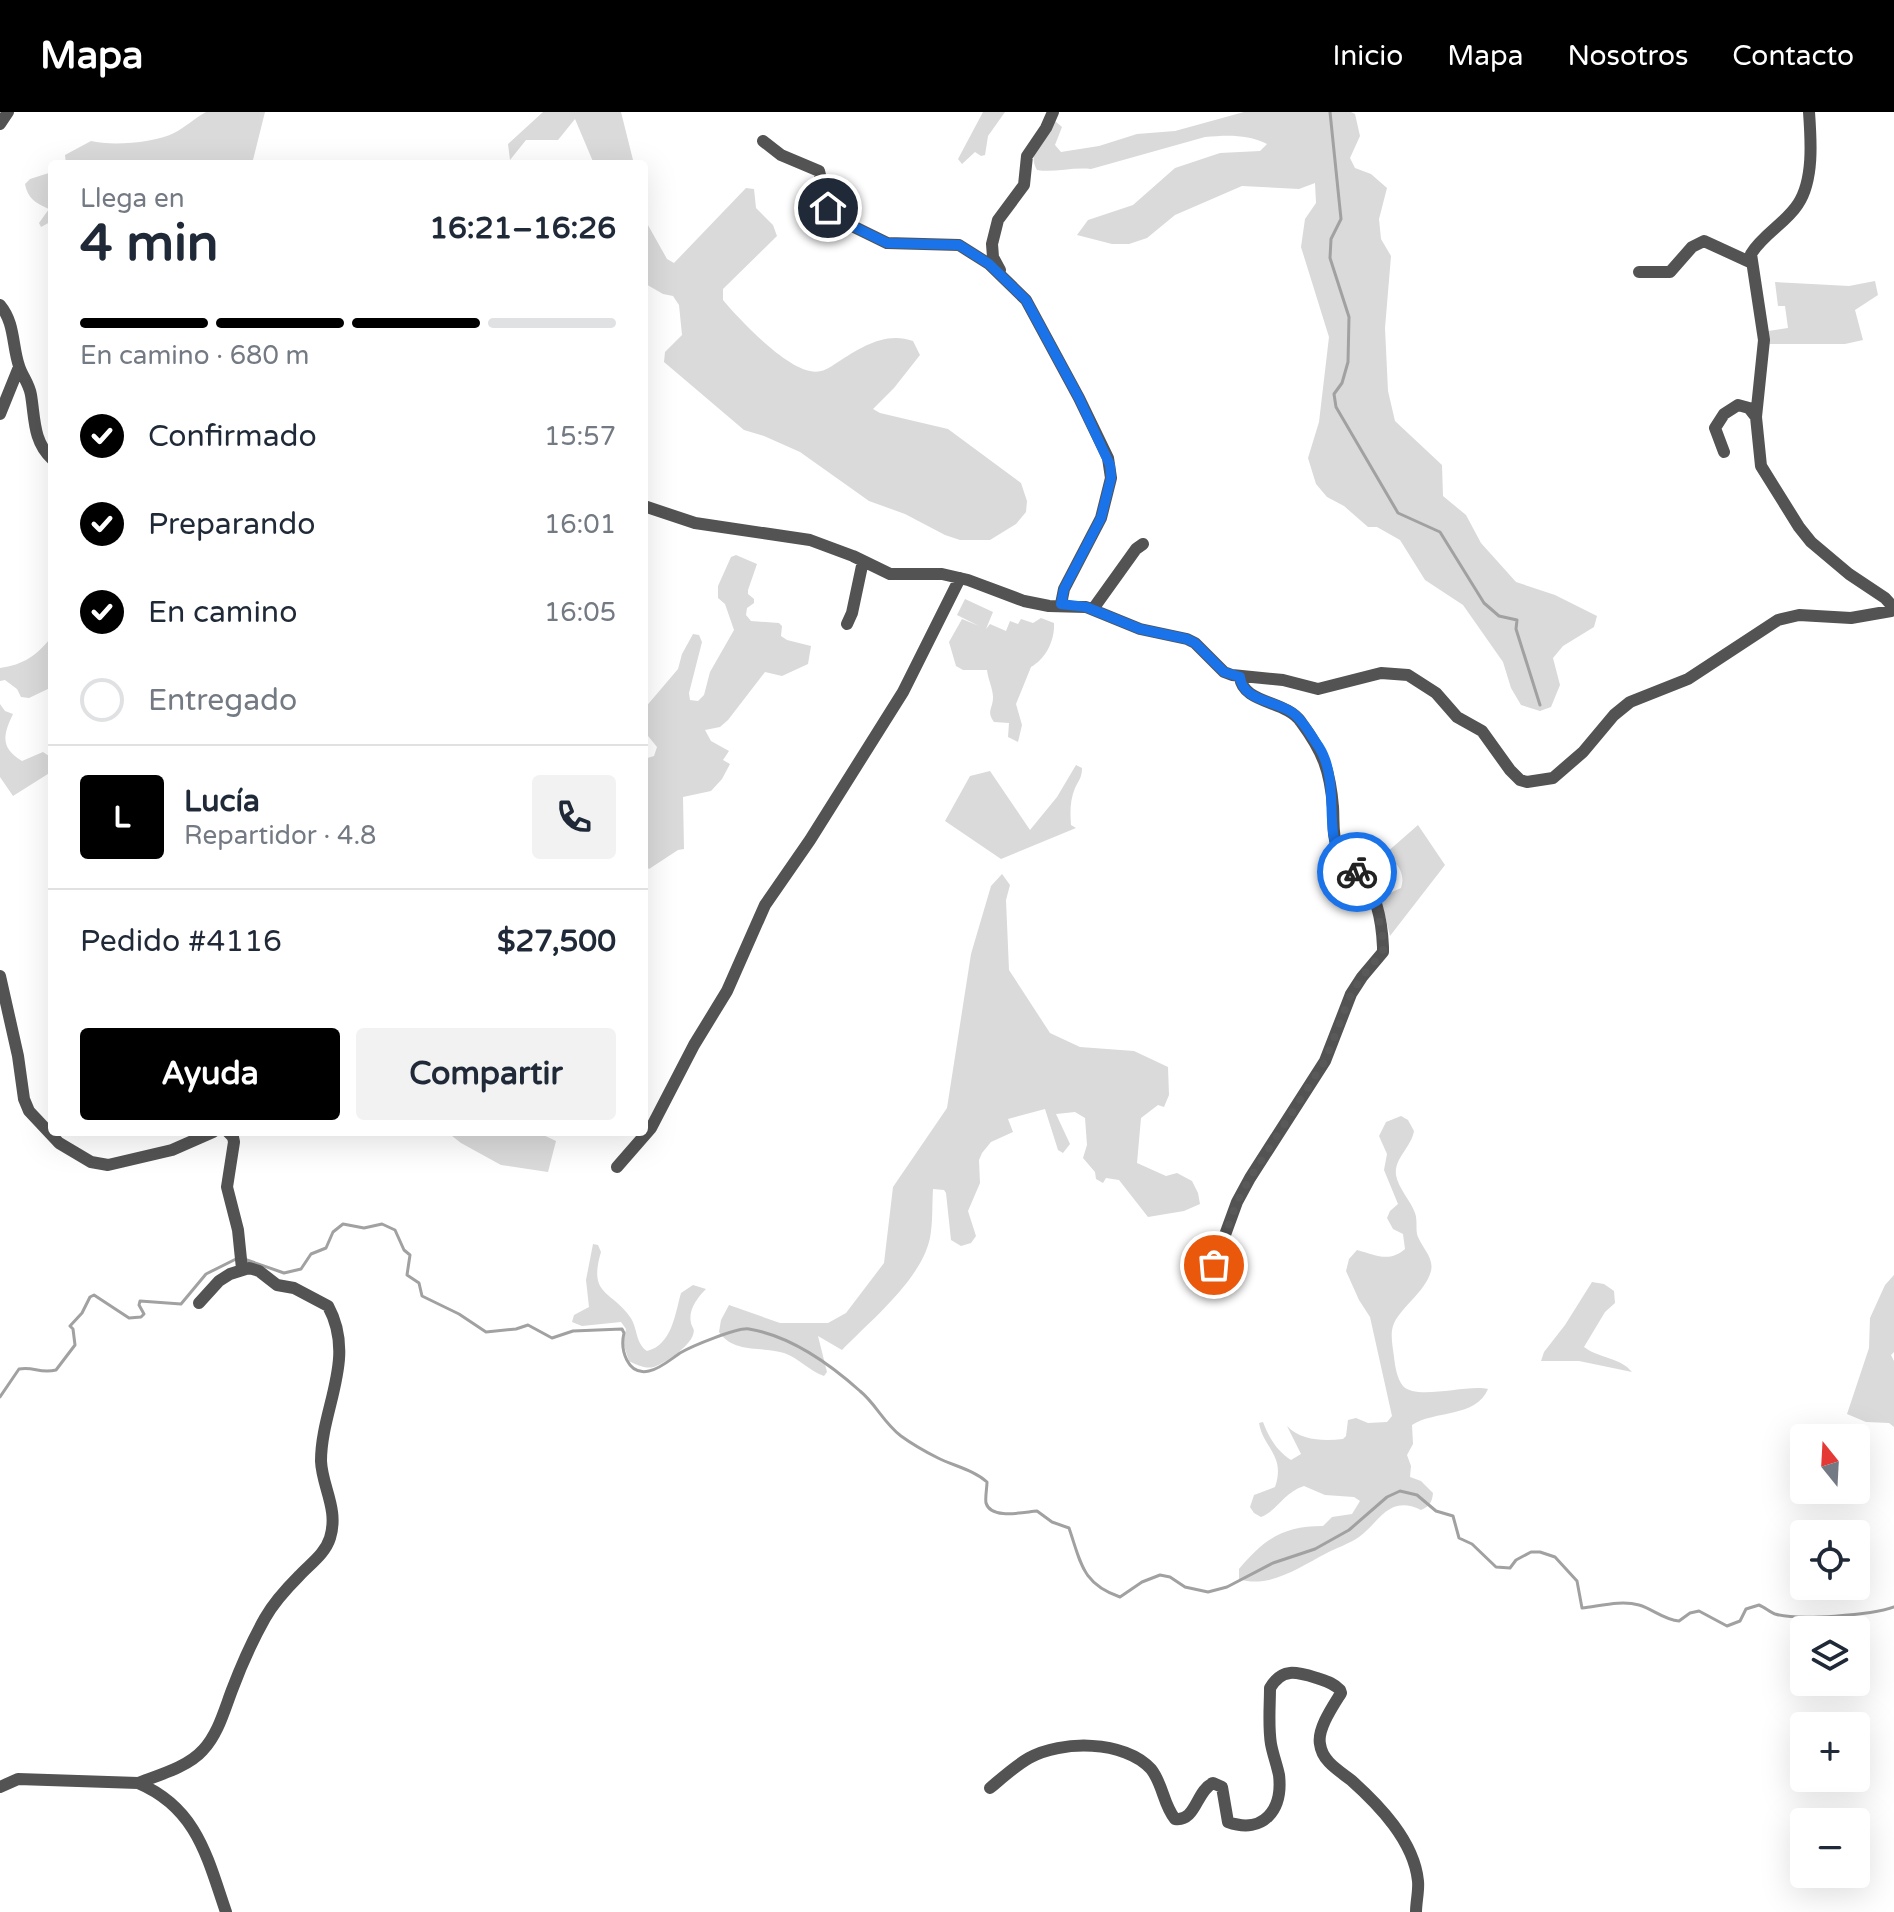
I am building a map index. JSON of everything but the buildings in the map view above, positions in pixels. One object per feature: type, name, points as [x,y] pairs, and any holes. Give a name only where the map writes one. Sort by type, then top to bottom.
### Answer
[{"type":"street","points":[[0,124],[8,112]]},
{"type":"street","points":[[1008,283],[993,257],[994,234],[1003,210],[1024,185],[1027,156],[1053,112]]},
{"type":"street","points":[[648,507],[695,523],[810,540],[890,574],[942,574],[1024,601],[1093,609],[1140,629],[1187,639],[1224,672],[1240,677],[1283,680],[1318,689],[1381,673],[1408,675],[1436,693],[1457,717],[1482,731],[1520,780],[1535,782],[1553,778],[1583,752],[1614,715],[1630,702],[1688,679],[1778,620],[1799,615],[1851,618],[1894,608],[1811,542],[1761,466],[1756,417],[1764,340],[1751,254],[1756,245],[1798,205],[1805,189],[1811,141],[1809,112]]},
{"type":"street","points":[[763,141],[781,155],[819,171],[828,208],[838,219],[887,243],[959,245],[989,264],[1026,300],[1079,398],[1110,465],[1110,486],[1101,518],[1064,589],[1061,604]]},
{"type":"street","points":[[1639,272],[1670,272],[1692,247],[1704,241],[1752,263]]},
{"type":"street","points":[[0,305],[8,319],[19,367],[31,395],[38,440],[48,455]]},
{"type":"street","points":[[0,414],[19,367]]},
{"type":"street","points":[[1724,452],[1715,428],[1718,421],[1738,405],[1749,408],[1756,417]]},
{"type":"street","points":[[1093,609],[1136,549],[1143,544]]},
{"type":"street","points":[[847,624],[863,561]]},
{"type":"street","points":[[648,1131],[727,991],[765,905],[810,840],[903,692],[960,578]]},
{"type":"street","points":[[1214,1265],[1237,1202],[1262,1157],[1315,1079],[1351,994],[1383,952],[1384,943],[1374,897],[1361,876],[1339,852],[1335,840],[1328,767],[1321,750],[1295,714],[1278,704],[1255,697],[1243,687],[1240,677]]},
{"type":"street","points":[[0,976],[24,1099],[29,1111],[48,1131]]},
{"type":"street","points":[[52,1136],[91,1162],[108,1165],[172,1150],[204,1136]]},
{"type":"street","points":[[232,1136],[229,1200],[238,1230],[241,1261]]},
{"type":"street","points":[[617,1167],[644,1136]]},
{"type":"street","points":[[199,1303],[241,1261]]},
{"type":"street","points":[[138,1783],[200,1754],[210,1742],[244,1659],[266,1616],[316,1560],[331,1533],[330,1496],[322,1469],[321,1450],[325,1423],[340,1372],[338,1340],[331,1312],[328,1306],[314,1297],[277,1285],[241,1261]]},
{"type":"street","points":[[990,1788],[1030,1757],[1062,1749],[1106,1747],[1129,1753],[1153,1771],[1175,1819],[1182,1820],[1188,1816],[1205,1788],[1213,1783],[1219,1785],[1224,1793],[1228,1822],[1264,1823],[1270,1816],[1279,1786],[1270,1743],[1270,1688],[1281,1675],[1295,1671],[1327,1681],[1340,1690],[1319,1740],[1324,1758],[1372,1798],[1398,1832],[1419,1882],[1416,1912]]},
{"type":"street","points":[[0,1787],[18,1779],[138,1783],[154,1790],[186,1816],[207,1853],[226,1912]]},
{"type":"shaded area","points":[[206,112],[265,112],[253,160],[66,160],[65,155],[91,141],[144,141],[174,133]]},
{"type":"shaded area","points":[[543,112],[621,112],[633,160],[592,160],[575,119],[558,140],[526,140],[510,160],[508,144]]},
{"type":"shaded area","points":[[983,112],[1005,112],[988,136],[985,155],[975,152],[962,164],[958,159]]},
{"type":"shaded area","points":[[1244,112],[1355,114],[1360,136],[1350,158],[1355,168],[1371,174],[1387,188],[1379,219],[1381,239],[1391,256],[1385,328],[1388,391],[1395,421],[1442,465],[1443,496],[1466,515],[1481,543],[1516,582],[1555,595],[1597,616],[1594,627],[1563,646],[1553,658],[1560,685],[1551,707],[1540,711],[1521,705],[1511,688],[1503,662],[1463,605],[1425,580],[1400,540],[1377,527],[1368,527],[1344,506],[1327,497],[1316,484],[1308,458],[1319,422],[1329,337],[1301,247],[1305,219],[1316,203],[1315,183],[1299,189],[1242,186],[1175,215],[1147,238],[1129,244],[1112,244],[1077,235],[1088,220],[1133,205],[1175,168],[1220,153],[1260,151],[1267,144],[1244,137],[1213,136],[1091,169],[1043,171],[1037,170],[1034,163],[1038,144],[1055,121],[1062,127],[1055,145],[1061,152],[1099,146],[1137,134],[1175,131]]},
{"type":"shaded area","points":[[48,173],[48,209],[33,200],[28,193],[25,184],[30,179]]},
{"type":"shaded area","points":[[746,188],[754,189],[756,208],[773,225],[777,236],[723,289],[723,300],[768,346],[810,371],[825,370],[864,347],[883,340],[903,338],[913,341],[920,355],[873,409],[948,429],[1021,483],[1027,501],[1026,512],[1016,524],[990,540],[960,540],[869,501],[800,452],[744,430],[664,362],[665,352],[682,335],[679,305],[673,296],[648,285],[648,225],[667,259],[674,263]]},
{"type":"shaded area","points":[[48,210],[48,223],[41,227],[39,223]]},
{"type":"shaded area","points":[[1875,281],[1878,295],[1855,310],[1863,340],[1845,344],[1769,344],[1768,331],[1788,328],[1785,306],[1778,306],[1775,282],[1849,286]]},
{"type":"shaded area","points":[[736,555],[757,564],[748,590],[754,603],[747,608],[746,615],[751,621],[779,623],[782,626],[781,636],[811,646],[808,664],[782,676],[765,672],[728,720],[720,727],[705,730],[711,741],[729,751],[723,760],[730,764],[711,791],[683,797],[684,849],[649,869],[648,758],[654,756],[657,747],[648,736],[648,704],[678,669],[693,634],[699,635],[702,642],[690,700],[698,701],[704,695],[710,672],[734,630],[725,604],[718,598],[718,586],[731,557]]},
{"type":"shaded area","points":[[965,599],[993,612],[986,629],[990,624],[1006,631],[1010,621],[1018,624],[1021,619],[1033,623],[1041,618],[1054,623],[1048,648],[1031,667],[1016,704],[1022,725],[1018,742],[1008,737],[1009,723],[994,722],[992,718],[993,694],[987,670],[963,670],[956,666],[949,642],[962,619],[979,626],[957,615]]},
{"type":"shaded area","points":[[48,641],[48,689],[29,698],[21,697],[17,689],[5,680],[0,681],[0,668],[29,658]]},
{"type":"shaded area","points":[[0,704],[5,711],[13,714],[6,735],[10,751],[22,761],[43,752],[48,755],[48,774],[13,796],[0,777]]},
{"type":"shaded area","points":[[1076,765],[1082,768],[1071,806],[1071,825],[1076,828],[1001,859],[945,821],[970,776],[990,771],[1030,830],[1057,797]]},
{"type":"shaded area","points":[[1418,825],[1445,865],[1390,936],[1377,884],[1390,893],[1401,888],[1400,869],[1386,853]]},
{"type":"shaded area","points":[[1002,874],[1010,885],[1006,900],[1009,970],[1050,1033],[1080,1047],[1134,1051],[1168,1067],[1169,1095],[1164,1107],[1158,1105],[1141,1118],[1137,1163],[1166,1176],[1177,1173],[1192,1181],[1200,1204],[1184,1211],[1148,1217],[1119,1180],[1106,1178],[1103,1183],[1096,1179],[1095,1172],[1083,1158],[1087,1145],[1085,1118],[1075,1112],[1056,1114],[1070,1144],[1063,1153],[1058,1150],[1045,1109],[1008,1119],[1013,1132],[991,1142],[979,1160],[980,1183],[968,1211],[976,1236],[971,1243],[961,1246],[951,1240],[946,1193],[933,1189],[930,1238],[917,1269],[894,1298],[842,1350],[818,1336],[827,1372],[824,1376],[784,1353],[732,1344],[719,1332],[729,1305],[780,1323],[828,1323],[846,1313],[884,1263],[893,1187],[947,1108],[971,954],[991,886]]},
{"type":"shaded area","points":[[1401,1116],[1408,1120],[1414,1131],[1398,1163],[1396,1175],[1415,1213],[1417,1234],[1432,1266],[1428,1279],[1393,1326],[1392,1342],[1398,1376],[1403,1386],[1419,1392],[1488,1389],[1474,1405],[1412,1425],[1413,1444],[1407,1455],[1411,1466],[1410,1477],[1421,1481],[1433,1493],[1427,1507],[1421,1510],[1410,1506],[1392,1508],[1355,1539],[1284,1575],[1262,1581],[1239,1579],[1239,1569],[1275,1536],[1297,1528],[1323,1526],[1332,1517],[1352,1514],[1360,1501],[1354,1497],[1325,1495],[1304,1486],[1267,1514],[1261,1517],[1254,1513],[1250,1507],[1254,1495],[1275,1487],[1278,1476],[1276,1459],[1259,1423],[1263,1422],[1274,1444],[1291,1460],[1301,1454],[1287,1426],[1306,1437],[1343,1439],[1348,1420],[1356,1418],[1368,1423],[1387,1422],[1392,1416],[1370,1317],[1346,1271],[1349,1259],[1357,1250],[1388,1257],[1405,1249],[1403,1234],[1393,1229],[1387,1218],[1398,1204],[1384,1170],[1387,1154],[1379,1136],[1386,1122]]},
{"type":"shaded area","points":[[452,1136],[545,1136],[556,1141],[548,1172],[501,1165]]},
{"type":"shaded area","points":[[593,1244],[598,1245],[601,1252],[597,1277],[599,1285],[630,1317],[640,1344],[647,1351],[667,1336],[681,1293],[693,1285],[706,1289],[692,1309],[693,1335],[676,1354],[654,1367],[641,1366],[629,1361],[623,1343],[626,1329],[621,1322],[582,1326],[572,1322],[574,1315],[589,1307],[586,1280]]},
{"type":"shaded area","points":[[1894,1275],[1894,1352],[1891,1355],[1894,1361],[1894,1427],[1889,1423],[1866,1422],[1847,1414],[1869,1348],[1870,1318],[1885,1285]]},
{"type":"shaded area","points":[[1592,1282],[1604,1284],[1614,1291],[1615,1303],[1605,1312],[1584,1347],[1622,1363],[1632,1372],[1579,1361],[1541,1361]]},
{"type":"waterway","points":[[1330,112],[1341,219],[1331,239],[1330,258],[1349,317],[1348,362],[1342,383],[1334,394],[1336,407],[1398,513],[1440,532],[1484,603],[1499,616],[1517,620],[1516,629],[1540,705]]},
{"type":"waterway","points":[[244,1259],[284,1273],[301,1269],[311,1254],[326,1248],[333,1232],[343,1224],[364,1228],[382,1224],[395,1230],[404,1250],[410,1255],[407,1275],[419,1283],[422,1296],[459,1314],[486,1332],[528,1325],[552,1338],[573,1331],[622,1329],[627,1360],[641,1371],[657,1368],[686,1350],[743,1329],[780,1338],[809,1352],[848,1381],[905,1439],[987,1482],[986,1503],[994,1512],[1037,1511],[1052,1522],[1069,1528],[1080,1562],[1090,1579],[1107,1592],[1120,1597],[1142,1582],[1160,1575],[1170,1577],[1185,1587],[1208,1592],[1227,1587],[1273,1563],[1315,1549],[1349,1530],[1387,1497],[1400,1491],[1417,1495],[1436,1511],[1453,1516],[1459,1538],[1472,1544],[1496,1567],[1510,1568],[1516,1560],[1531,1552],[1555,1557],[1577,1581],[1582,1608],[1632,1604],[1679,1621],[1699,1611],[1727,1626],[1740,1621],[1746,1609],[1759,1605],[1775,1614],[1800,1617],[1853,1615],[1894,1607]]},
{"type":"waterway","points":[[0,1397],[19,1369],[56,1370],[75,1345],[70,1326],[82,1313],[90,1297],[94,1295],[129,1318],[141,1317],[144,1314],[140,1301],[181,1304],[206,1274],[236,1259]]},
{"type":"way so far","points":[[1214,1265],[1237,1202],[1262,1157],[1325,1061],[1351,994],[1383,952],[1384,943],[1374,897],[1357,872]]},
{"type":"route","points":[[828,208],[838,219],[887,243],[942,243],[970,250],[1026,300],[1079,398],[1110,465],[1111,478],[1101,518],[1064,589],[1061,604],[1086,607],[1140,629],[1187,639],[1224,672],[1240,677],[1241,684],[1255,697],[1278,704],[1295,714],[1325,758],[1332,792],[1335,840],[1339,852],[1357,872]]}]
